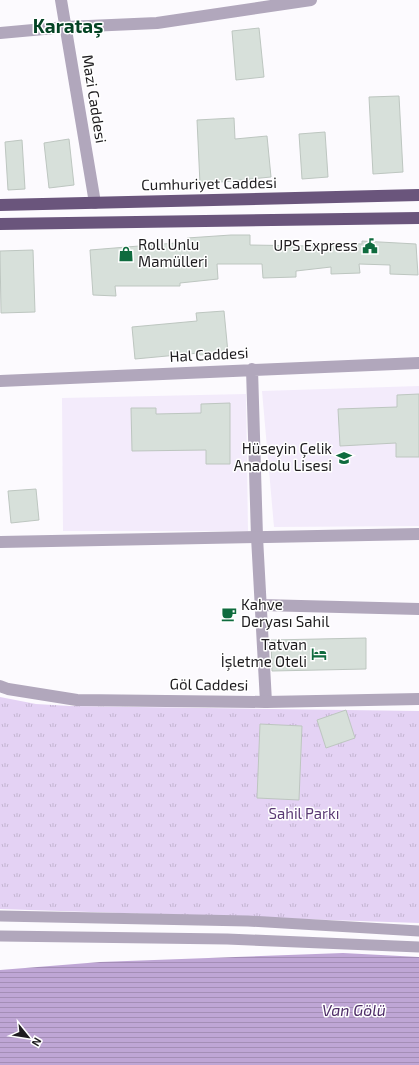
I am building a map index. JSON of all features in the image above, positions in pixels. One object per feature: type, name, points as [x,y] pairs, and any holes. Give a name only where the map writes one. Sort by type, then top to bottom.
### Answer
[{"type":"highway","name":"Cumhuriyet Caddesi","points":[[0,205],[419,195]]},
{"type":"highway","points":[[0,224],[419,218]]},
{"type":"street","name":"Mazi Caddesi","points":[[61,0],[95,203]]},
{"type":"street","points":[[0,33],[66,27],[157,23],[311,0]]},
{"type":"street","name":"Hal Caddesi","points":[[0,381],[419,363]]},
{"type":"street","points":[[252,369],[257,537],[266,702]]},
{"type":"street","points":[[0,542],[419,534]]},
{"type":"street","points":[[261,605],[419,609]]},
{"type":"street","name":"Göl Caddesi","points":[[0,686],[77,700],[266,702],[419,699]]},
{"type":"street","points":[[0,916],[248,921],[419,931]]},
{"type":"street","points":[[0,936],[211,939],[419,948]]},
{"type":"shaded area","name":"Hüseyin Çelik Anadolu Lisesi","points":[[419,386],[419,526],[274,527],[262,391]]},
{"type":"shaded area","points":[[246,394],[248,531],[63,531],[62,398]]},
{"type":"green space","name":"Sahil Parkı","points":[[0,697],[36,704],[70,706],[419,711],[419,923],[0,909]]},
{"type":"water","name":"Van Gölü","points":[[343,953],[419,957],[419,1065],[0,1065],[0,970],[100,962]]},
{"type":"building","points":[[259,28],[264,77],[236,80],[232,31]]},
{"type":"building","points":[[399,96],[403,172],[373,174],[369,97]]},
{"type":"building","points":[[234,118],[235,139],[267,136],[271,177],[200,184],[197,120]]},
{"type":"building","points":[[325,132],[328,177],[302,179],[299,134]]},
{"type":"building","points":[[69,139],[74,185],[49,188],[44,143]]},
{"type":"building","points":[[22,140],[25,189],[8,190],[5,142]]},
{"type":"building","points":[[250,235],[250,245],[310,246],[310,244],[319,243],[362,244],[362,241],[416,244],[418,275],[390,274],[390,265],[359,264],[360,273],[331,274],[331,267],[296,271],[296,277],[263,278],[262,264],[217,264],[218,279],[180,283],[180,286],[115,286],[116,296],[93,295],[90,250],[188,242],[187,238]]},
{"type":"building","points":[[33,250],[35,312],[1,313],[0,251]]},
{"type":"building","points":[[224,311],[228,353],[200,355],[199,353],[135,359],[132,327],[197,321],[196,313]]},
{"type":"building","points":[[419,394],[419,457],[396,457],[396,443],[340,446],[338,409],[397,407],[397,395]]},
{"type":"building","points":[[230,403],[230,464],[206,464],[206,450],[132,451],[131,408],[156,408],[156,414],[201,413],[201,404]]},
{"type":"building","points":[[36,489],[39,520],[11,523],[8,491]]},
{"type":"building","name":"Tatvan İşletme Oteli","points":[[366,638],[366,669],[272,671],[271,640]]},
{"type":"building","points":[[346,710],[355,738],[326,748],[317,720]]},
{"type":"building","points":[[260,724],[302,726],[299,800],[257,798]]},
{"type":"place","name":"UPS Express","points":[[370,246]]},
{"type":"place","name":"Roll Unlu Mamülleri","points":[[126,254]]},
{"type":"place","name":"Hüseyin Çelik Anadolu Lisesi","points":[[344,458]]},
{"type":"place","name":"Kahve Deryası Sahil","points":[[229,614]]},
{"type":"place","name":"Tatvan İşletme Oteli","points":[[319,654]]},
{"type":"district","name":"Karataş","points":[[68,26]]}]
